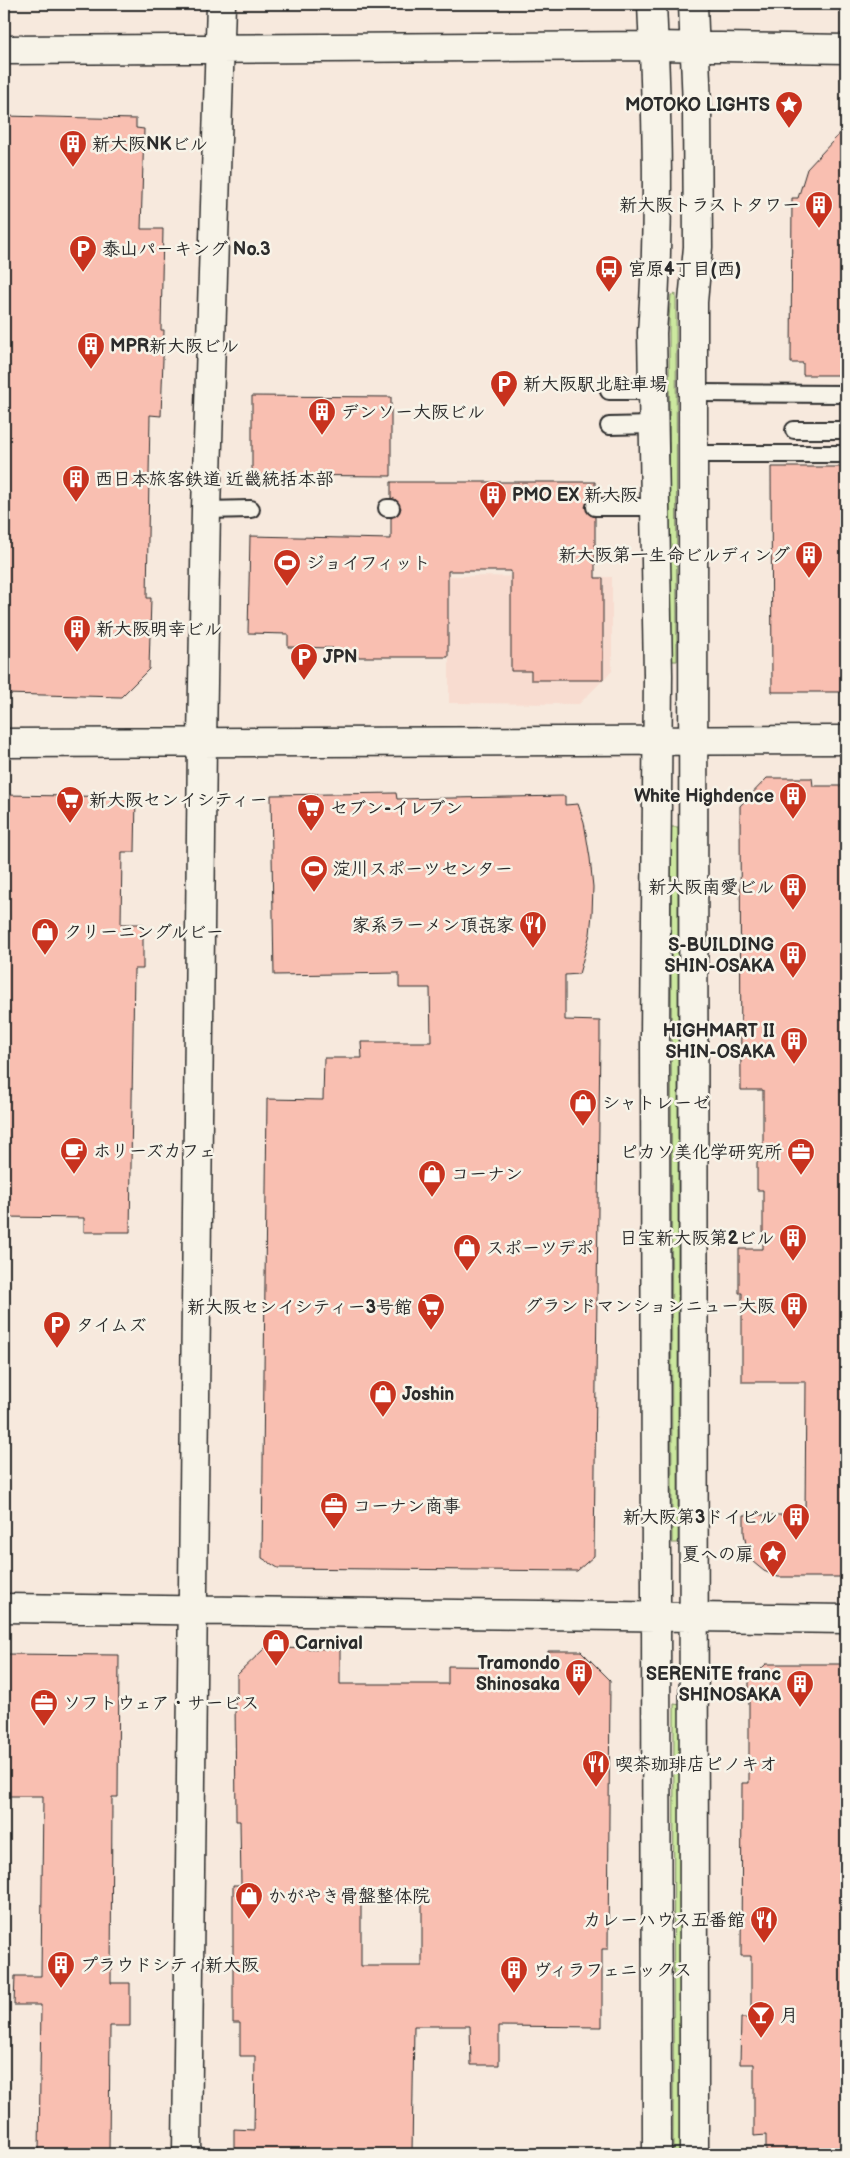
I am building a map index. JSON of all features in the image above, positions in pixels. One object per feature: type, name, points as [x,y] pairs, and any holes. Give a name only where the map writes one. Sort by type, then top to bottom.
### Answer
[{"type":"street","points":[[187,2154],[202,741],[206,510],[220,4]]},
{"type":"street","points":[[652,4],[657,117],[655,296],[652,333],[658,676],[656,740],[657,2154]]},
{"type":"street","points":[[693,4],[698,247],[693,302],[694,2154]]},
{"type":"street","points":[[4,50],[654,46],[846,49]]},
{"type":"street","points":[[4,743],[846,740]]},
{"type":"street","points":[[4,1608],[846,1619]]},
{"type":"lane","points":[[609,390],[653,391]]},
{"type":"lane","points":[[693,393],[846,394]]},
{"type":"lane","points":[[609,426],[653,425]]},
{"type":"lane","points":[[794,430],[846,430]]},
{"type":"lane","points":[[693,454],[846,454]]},
{"type":"lane","points":[[595,507],[655,507]]},
{"type":"lane","points":[[206,510],[251,509]]},
{"type":"shaded area","points":[[4,4],[146,4],[146,6],[4,6]]},
{"type":"shaded area","points":[[449,576],[612,577],[612,671],[579,704],[449,703]]},
{"type":"green space","points":[[676,294],[677,661],[670,661],[669,318],[671,295]]},
{"type":"green space","points":[[671,827],[678,827],[678,1543],[672,1543]]},
{"type":"green space","points":[[674,1704],[681,1705],[681,2154],[673,2154]]},
{"type":"building","points":[[4,116],[136,119],[136,128],[144,129],[141,229],[163,229],[161,330],[164,330],[161,416],[150,415],[147,598],[151,598],[149,669],[121,697],[4,694]]},
{"type":"building","name":"新大阪トラストタワー","points":[[846,127],[846,375],[803,375],[803,363],[791,363],[792,198],[798,198],[807,169]]},
{"type":"building","name":"デンソー大阪ビル","points":[[252,396],[391,397],[391,476],[252,475]]},
{"type":"building","name":"新大阪第一生命ビルディング","points":[[771,467],[846,467],[846,692],[772,692]]},
{"type":"building","points":[[391,482],[595,482],[595,497],[587,502],[585,507],[590,515],[595,517],[595,578],[603,578],[603,680],[531,680],[531,671],[511,671],[511,571],[448,571],[448,657],[333,657],[333,648],[288,647],[288,634],[248,633],[250,536],[391,539],[391,518],[399,513],[401,508],[396,500],[391,498]]},
{"type":"building","points":[[767,778],[812,778],[813,786],[846,786],[846,1577],[778,1577],[764,1571],[753,1562],[747,1550],[744,1533],[744,1515],[805,1515],[806,1382],[742,1382],[742,1293],[739,1293],[739,1249],[763,1249],[763,1190],[757,1190],[757,1162],[763,1161],[763,1090],[741,1090],[740,806]]},
{"type":"building","name":"新大阪センイシティー3号館","points":[[396,793],[397,799],[565,796],[565,805],[578,804],[584,822],[593,887],[592,914],[590,934],[579,974],[565,975],[565,1020],[600,1021],[600,1036],[594,1556],[577,1571],[278,1568],[262,1558],[267,1099],[323,1100],[324,1058],[362,1058],[361,1042],[431,1042],[430,988],[399,988],[399,973],[274,975],[271,795]]},
{"type":"building","points":[[4,795],[136,797],[135,852],[122,852],[121,924],[143,924],[143,969],[134,969],[130,1232],[84,1232],[84,1218],[4,1217]]},
{"type":"building","points":[[265,1648],[340,1649],[340,1684],[448,1684],[448,1666],[548,1667],[548,1651],[581,1651],[610,1680],[608,1949],[602,1949],[602,2027],[499,2026],[499,2065],[471,2065],[470,2026],[414,2026],[412,2153],[299,2152],[299,2154],[234,2154],[234,2129],[254,2130],[255,2056],[240,2056],[240,2023],[233,2023],[233,1885],[241,1885],[240,1821],[236,1821],[235,1698],[237,1698],[237,1675]],"holes":[[[361,1901],[422,1901],[422,1966],[361,1966]]]},
{"type":"building","points":[[4,1654],[119,1655],[118,1797],[112,1797],[111,1983],[130,1983],[130,2026],[110,2026],[109,2154],[39,2154],[41,2005],[14,2005],[15,1976],[41,1976],[43,1796],[4,1796]]},
{"type":"building","points":[[766,1664],[846,1664],[846,2154],[766,2154],[766,2135],[754,2136],[754,2064],[740,2064],[741,2018],[751,2018],[751,1956],[741,1956],[742,1783],[749,1783],[749,1681]]},
{"type":"place","name":"MOTOKO LIGHTS","points":[[789,129]]},
{"type":"place","name":"新大阪NKビル","points":[[73,168]]},
{"type":"place","name":"新大阪トラストタワー","points":[[819,229]]},
{"type":"place","name":"泰山パ－キング No.3","points":[[83,273]]},
{"type":"place","name":"宮原4丁目(西)","points":[[609,293]]},
{"type":"place","name":"MPR新大阪ビル","points":[[91,370]]},
{"type":"place","name":"新大阪駅北駐車場","points":[[504,408]]},
{"type":"place","name":"デンソー大阪ビル","points":[[322,436]]},
{"type":"place","name":"西日本旅客鉄道 近畿統括本部","points":[[76,503]]},
{"type":"place","name":"PMO EX 新大阪","points":[[493,519]]},
{"type":"place","name":"新大阪第一生命ビルディング","points":[[809,579]]},
{"type":"place","name":"ジョイフィット","points":[[287,587]]},
{"type":"place","name":"新大阪明幸ビル","points":[[77,653]]},
{"type":"place","name":"JPN","points":[[304,681]]},
{"type":"place","name":"White Highdence","points":[[793,820]]},
{"type":"place","name":"新大阪センイシティー","points":[[70,824]]},
{"type":"place","name":"セブン-イレブン","points":[[311,832]]},
{"type":"place","name":"淀川スポーツセンター","points":[[314,893]]},
{"type":"place","name":"新大阪南愛ビル","points":[[793,911]]},
{"type":"place","name":"家系ラーメン頂㐂家","points":[[533,949]]},
{"type":"place","name":"クリーニングルビー","points":[[45,956]]},
{"type":"place","name":"S-BUILDING SHIN-OSAKA","points":[[793,979]]},
{"type":"place","name":"HIGHMART II SHIN-OSAKA","points":[[794,1065]]},
{"type":"place","name":"シャトレーゼ","points":[[583,1127]]},
{"type":"place","name":"ホリーズカフェ","points":[[74,1175]]},
{"type":"place","name":"ピカソ美化学研究所","points":[[801,1176]]},
{"type":"place","name":"コーナン","points":[[432,1198]]},
{"type":"place","name":"日宝新大阪第2ビル","points":[[793,1262]]},
{"type":"place","name":"スポーツデポ","points":[[467,1272]]},
{"type":"place","name":"グランドマンションニュー大阪","points":[[794,1330]]},
{"type":"place","name":"新大阪センイシティー3号館","points":[[431,1331]]},
{"type":"place","name":"タイムズ","points":[[57,1349]]},
{"type":"place","name":"Joshin","points":[[383,1418]]},
{"type":"place","name":"コーナン商事","points":[[334,1530]]},
{"type":"place","name":"新大阪第3ドイビル","points":[[796,1541]]},
{"type":"place","name":"夏への扉","points":[[773,1578]]},
{"type":"place","name":"Carnival","points":[[276,1667]]},
{"type":"place","name":"Tramondo Shinosaka","points":[[579,1697]]},
{"type":"place","name":"SERENiTE franc SHINOSAKA","points":[[800,1708]]},
{"type":"place","name":"ソフトウェア・サービス","points":[[44,1727]]},
{"type":"place","name":"喫茶珈琲店ピノキオ","points":[[596,1788]]},
{"type":"place","name":"かがやき骨盤整体院","points":[[249,1920]]},
{"type":"place","name":"カレーハウス五番館","points":[[764,1944]]},
{"type":"place","name":"プラウドシティ新大阪","points":[[61,1989]]},
{"type":"place","name":"ヴィラフェニックス","points":[[514,1994]]},
{"type":"place","name":"月","points":[[761,2039]]}]
